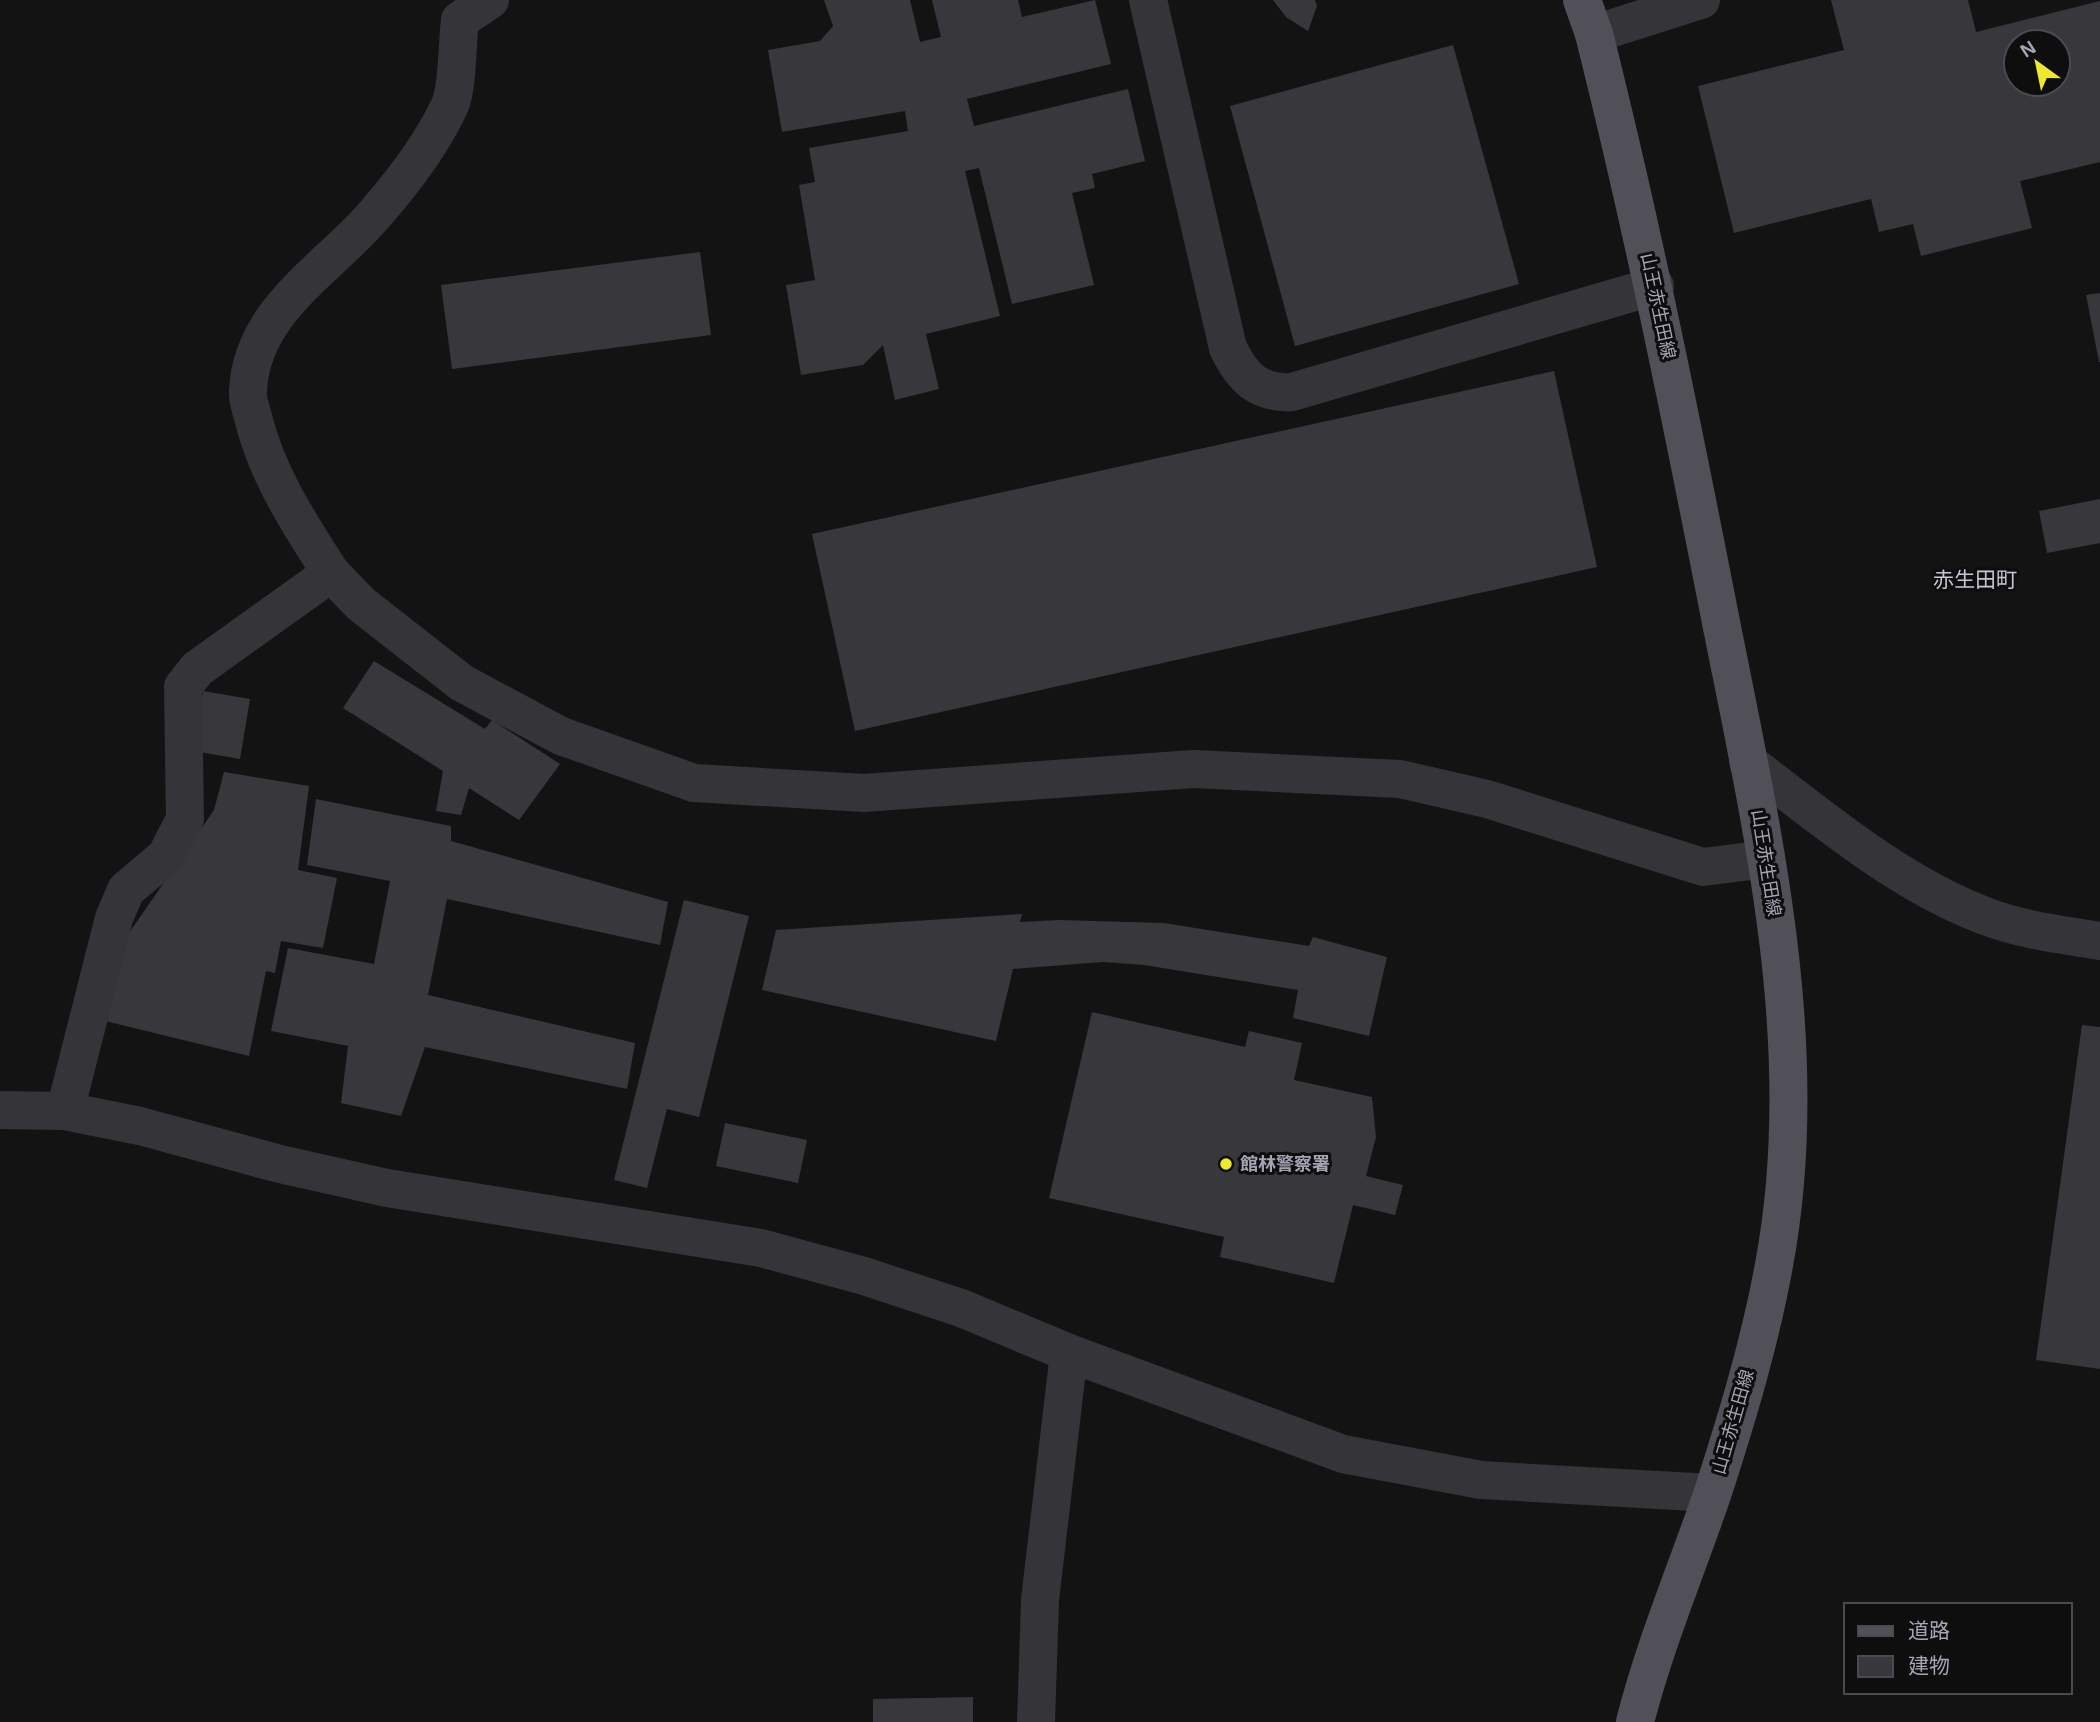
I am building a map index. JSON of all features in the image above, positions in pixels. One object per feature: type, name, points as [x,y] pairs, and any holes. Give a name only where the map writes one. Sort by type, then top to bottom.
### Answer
[{"type":"main road","name":"山王赤生田線","points":[[1588,17],[1655,286],[1766,859],[1782,967],[1788,1038],[1789,1107],[1785,1189],[1774,1265],[1745,1390],[1712,1493],[1646,1679],[1635,1722]]},
{"type":"street","points":[[490,0],[460,20],[451,102],[421,153],[358,232],[277,309],[257,350],[247,391],[258,435],[284,500],[331,573],[361,604],[462,683],[561,736],[694,783],[864,793],[1193,769],[1400,779],[1487,799],[1703,867],[1766,859]]},
{"type":"street","points":[[1148,0],[1228,348],[1239,372],[1255,385],[1273,393],[1292,391],[1655,286]]},
{"type":"street","points":[[1588,17],[1701,0]]},
{"type":"street","points":[[65,1111],[114,918],[126,890],[166,856],[185,819],[183,687],[197,669],[331,573]]},
{"type":"street","points":[[1748,762],[1849,838],[1933,891],[1986,916],[2047,932],[2100,941]]},
{"type":"street","points":[[0,1110],[65,1111],[140,1126],[280,1164],[387,1188],[761,1248],[864,1276],[961,1308],[1069,1353],[1343,1454],[1481,1480],[1712,1493]]},
{"type":"street","points":[[1036,1722],[1040,1600],[1069,1353]]},
{"type":"building","points":[[824,0],[910,0],[920,42],[941,37],[932,0],[1018,0],[1022,17],[1095,0],[1111,64],[967,99],[974,126],[1128,89],[1145,161],[1092,174],[1095,188],[1072,193],[1094,285],[1012,304],[979,168],[965,171],[1000,316],[926,334],[939,389],[895,400],[883,345],[863,365],[801,375],[786,285],[815,280],[799,185],[815,182],[809,148],[908,131],[905,111],[782,132],[768,50],[820,41],[833,26]]},
{"type":"building","points":[[1273,0],[1315,0],[1317,6],[1308,31],[1286,17]]},
{"type":"building","points":[[1831,0],[1968,0],[1976,32],[2100,1],[2100,162],[2020,181],[2032,228],[1921,256],[1913,224],[1879,232],[1871,199],[1734,233],[1698,86],[1844,50]]},
{"type":"building","points":[[1453,45],[1519,284],[1295,346],[1230,106]]},
{"type":"building","points":[[700,252],[711,335],[452,369],[441,285]]},
{"type":"building","points":[[2100,293],[2100,362],[2099,362],[2086,295]]},
{"type":"building","points":[[1554,371],[1597,567],[855,731],[812,534]]},
{"type":"building","points":[[2100,499],[2100,543],[2047,553],[2039,511]]},
{"type":"building","points":[[374,661],[485,729],[492,720],[560,764],[519,820],[469,788],[461,815],[436,811],[443,771],[343,708]]},
{"type":"building","points":[[203,691],[250,699],[240,759],[194,751]]},
{"type":"building","points":[[224,772],[309,786],[298,870],[337,878],[323,948],[281,941],[275,973],[266,971],[249,1056],[101,1020],[111,959],[214,810]]},
{"type":"building","points":[[316,799],[451,826],[451,841],[668,902],[660,945],[447,899],[428,995],[635,1043],[627,1089],[425,1047],[401,1116],[341,1103],[348,1046],[271,1031],[288,948],[374,964],[390,881],[307,865]]},
{"type":"building","points":[[684,900],[749,916],[699,1117],[667,1109],[647,1188],[614,1180]]},
{"type":"building","points":[[1022,914],[1020,922],[1059,920],[1164,923],[1309,946],[1313,937],[1387,957],[1369,1036],[1293,1018],[1298,990],[1144,965],[1103,962],[1013,969],[996,1041],[762,990],[776,930]]},
{"type":"building","points":[[1092,1012],[1245,1047],[1249,1031],[1302,1043],[1294,1080],[1372,1097],[1376,1137],[1366,1176],[1403,1185],[1395,1215],[1353,1205],[1334,1283],[1220,1257],[1224,1237],[1049,1198]]},
{"type":"building","points":[[2082,1025],[2100,1027],[2100,1369],[2036,1360]]},
{"type":"building","points":[[725,1123],[807,1140],[798,1183],[716,1166]]},
{"type":"building","points":[[973,1697],[973,1722],[873,1722],[873,1699]]},
{"type":"place","name":"館林警察署","points":[[1226,1164]]},
{"type":"district","name":"赤生田町","points":[[1975,579]]}]
